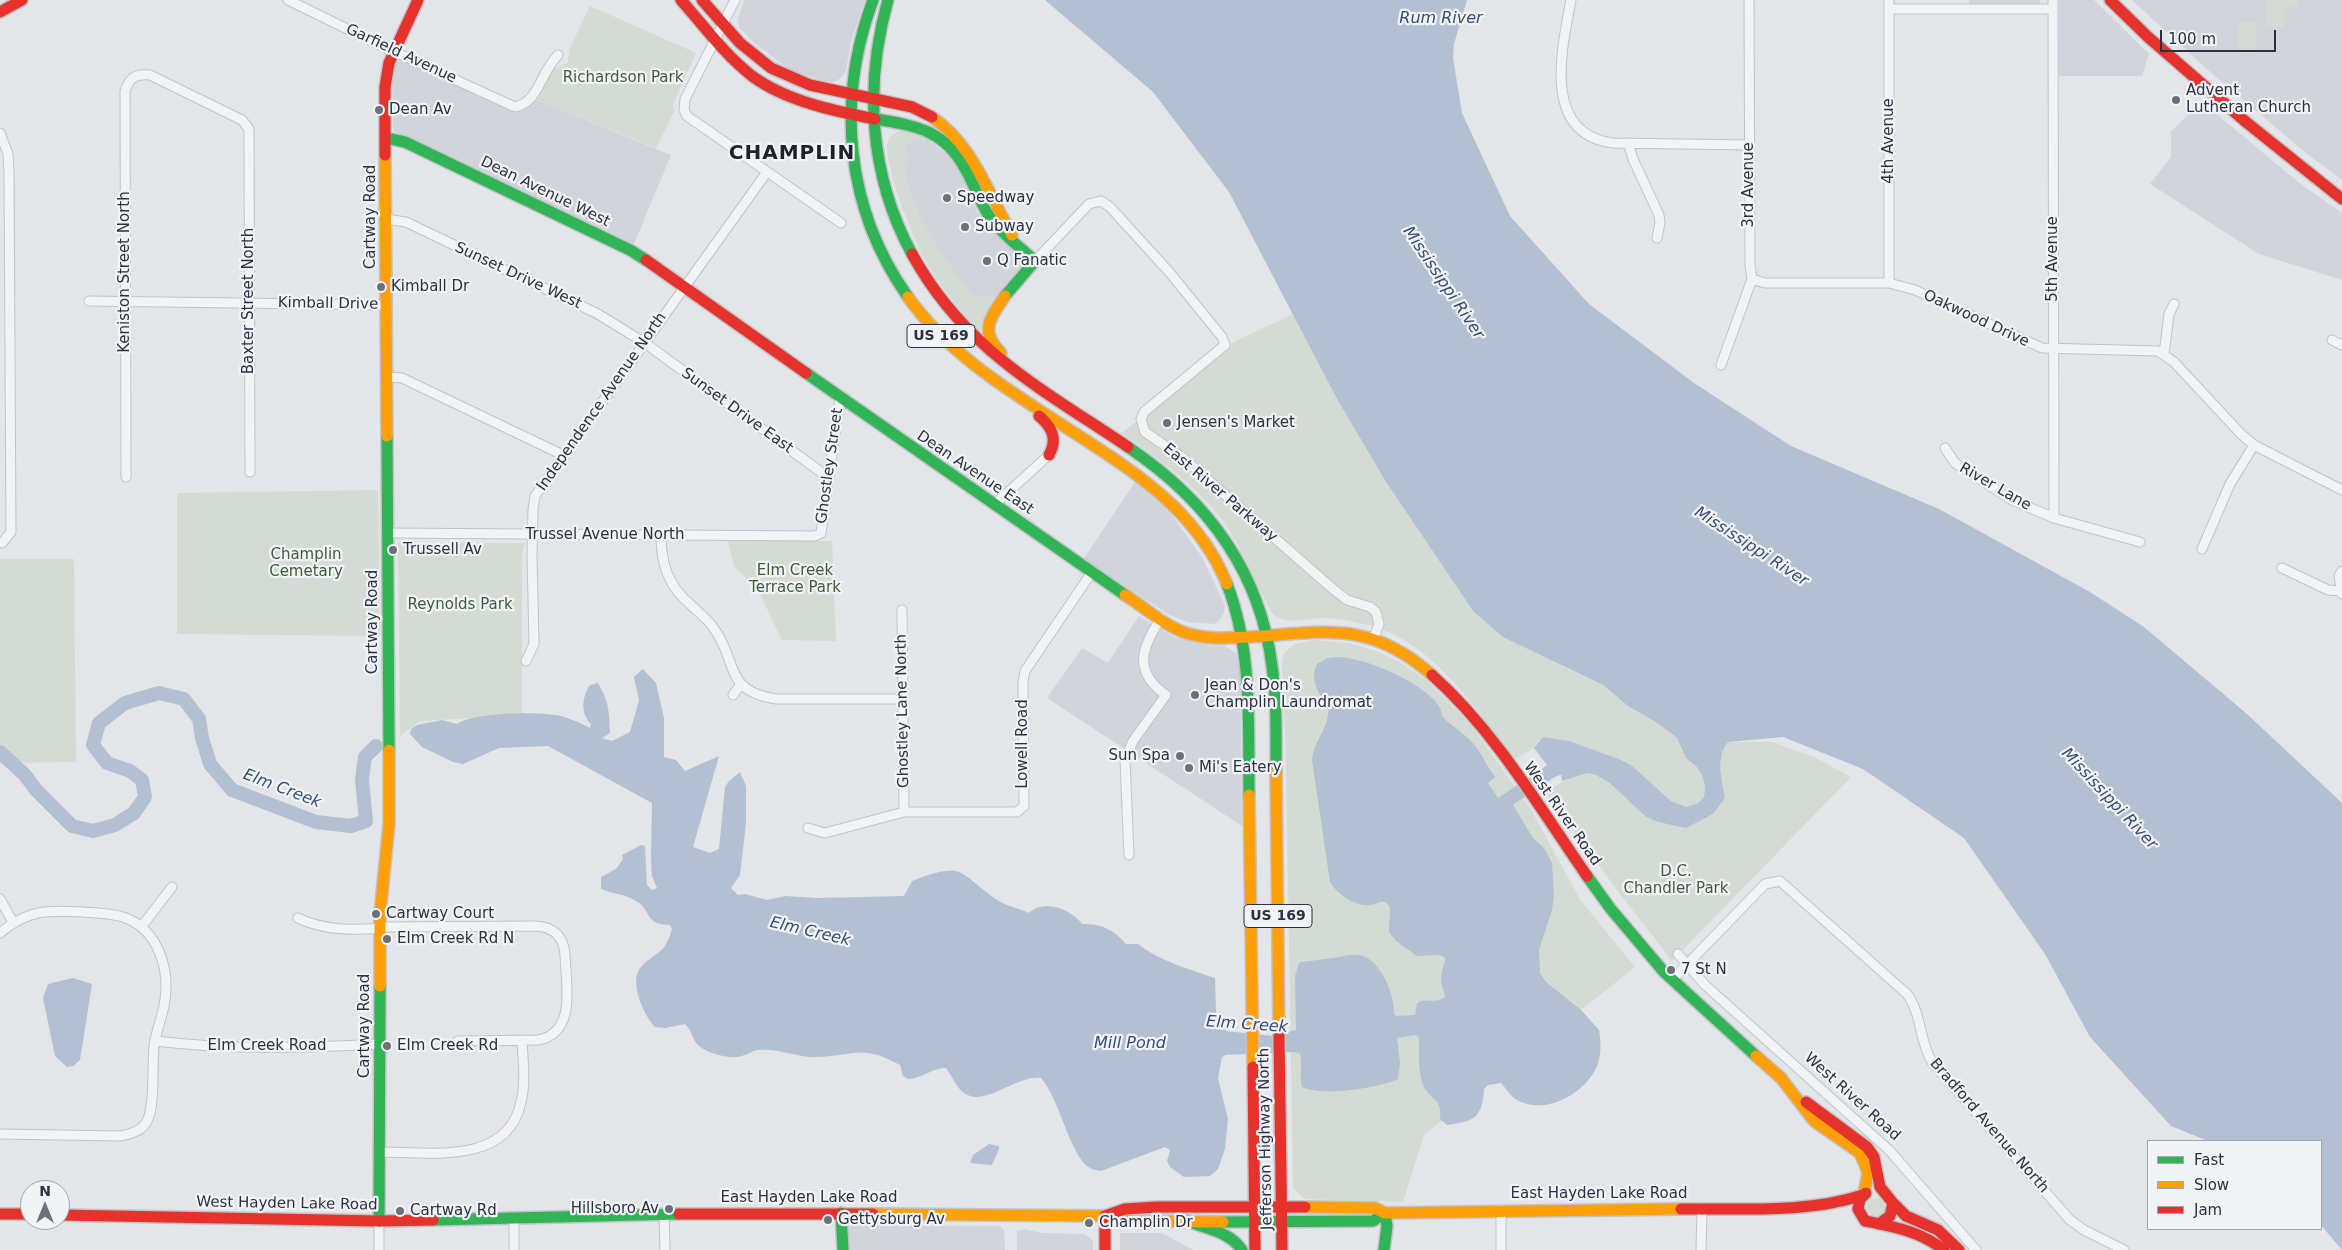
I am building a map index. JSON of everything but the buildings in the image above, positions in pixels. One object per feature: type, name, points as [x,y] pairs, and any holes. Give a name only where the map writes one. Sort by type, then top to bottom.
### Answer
[{"type":"main road","points":[[0,12],[22,0]]},
{"type":"main road","name":"Cartway Road","points":[[379,1221],[380,928],[381,895],[389,824],[386,75],[394,51],[418,0]]},
{"type":"main road","points":[[681,0],[716,39],[756,78],[771,88],[806,101],[922,128],[942,139],[963,163],[982,205],[992,220],[1035,261],[988,321],[988,336],[991,343],[1008,359],[1051,388],[1063,404]]},
{"type":"main road","points":[[702,0],[752,55],[783,75],[811,86],[873,98],[928,113],[955,134],[975,160],[997,210],[1016,242]]},
{"type":"main road","name":"US 169","points":[[873,0],[856,54],[850,94],[849,112],[852,151],[858,184],[868,221],[884,257],[902,289],[926,320],[973,364],[1142,478],[1176,508],[1201,538],[1218,565],[1234,601],[1243,637]]},
{"type":"main road","name":"US 169","points":[[888,0],[878,38],[873,98],[874,118],[879,163],[890,201],[906,242],[927,280],[950,312],[979,342],[1020,376],[1063,404]]},
{"type":"main road","points":[[2110,0],[2132,24],[2303,171],[2342,199]]},
{"type":"main road","name":"Dean Avenue West","points":[[386,138],[406,142],[606,238],[630,250],[684,286]]},
{"type":"main road","name":"Dean Avenue East","points":[[684,286],[840,398],[1092,572],[1186,633],[1200,637],[1221,639],[1268,635]]},
{"type":"main road","points":[[973,364],[987,382],[1047,422],[1055,439],[1049,455]]},
{"type":"main road","name":"Jefferson Highway North","points":[[1063,404],[1155,466],[1198,504],[1231,547],[1246,575],[1268,635],[1274,684],[1282,1250]]},
{"type":"main road","name":"West River Road","points":[[1268,635],[1323,630],[1374,638],[1400,650],[1434,675],[1471,713],[1510,765],[1610,908],[1639,944],[1672,980],[1766,1064],[1794,1093],[1831,1122],[1863,1142],[1874,1157],[1879,1183],[1906,1216],[1938,1230],[1959,1250]]},
{"type":"main road","name":"Jefferson Highway North","points":[[1243,637],[1248,700],[1255,1250]]},
{"type":"main road","name":"West River Road","points":[[1794,1093],[1814,1121],[1855,1149],[1864,1159],[1868,1172],[1863,1194]]},
{"type":"main road","points":[[1879,1224],[1890,1216],[1890,1198],[1874,1190],[1863,1194],[1858,1209],[1862,1218],[1869,1224],[1910,1230],[1934,1242],[1944,1250]]},
{"type":"main road","name":"East Hayden Lake Road","points":[[1105,1216],[1125,1209],[1255,1206],[1281,1208],[1375,1208],[1385,1213],[1813,1207],[1839,1203],[1863,1194]]},
{"type":"main road","name":"East Hayden Lake Road","points":[[1813,1207],[1830,1211],[1851,1212],[1862,1218]]},
{"type":"main road","points":[[841,1213],[843,1250]]},
{"type":"main road","name":"East Hayden Lake Road","points":[[514,1218],[664,1214],[841,1213],[1105,1216],[1133,1221],[1373,1221],[1385,1213]]},
{"type":"main road","points":[[1384,1250],[1387,1231],[1385,1213]]},
{"type":"main road","points":[[0,1214],[20,1214]]},
{"type":"main road","name":"West Hayden Lake Road","points":[[70,1215],[379,1221],[514,1218]]},
{"type":"main road","points":[[1105,1216],[1105,1250]]},
{"type":"main road","points":[[1188,1221],[1227,1234],[1236,1240],[1242,1250]]},
{"type":"street","name":"Garfield Avenue","points":[[288,0],[515,107],[525,105],[533,97],[548,66],[558,55]]},
{"type":"street","points":[[735,0],[684,99],[684,110],[687,116],[841,223]]},
{"type":"street","points":[[1571,0],[1560,64],[1562,92],[1568,110],[1578,127],[1593,138],[1610,143],[1749,145]]},
{"type":"street","name":"3rd Avenue","points":[[1721,365],[1752,279],[1750,265],[1749,145],[1750,0]]},
{"type":"street","points":[[1889,5],[2053,4]]},
{"type":"street","name":"5th Avenue","points":[[2053,4],[2054,518]]},
{"type":"street","name":"4th Avenue","points":[[1888,283],[1889,5]]},
{"type":"street","name":"Baxter Street North","points":[[139,74],[150,74],[242,120],[249,129],[250,472]]},
{"type":"street","name":"Keniston Street North","points":[[126,477],[124,91],[130,79],[139,74]]},
{"type":"street","points":[[0,133],[8,154],[9,171],[12,532],[2,543]]},
{"type":"street","points":[[1628,143],[1633,159],[1659,215],[1657,238]]},
{"type":"street","name":"Independence Avenue North","points":[[526,661],[534,644],[533,534],[535,496],[767,172]]},
{"type":"street","name":"East River Parkway","points":[[1035,261],[1089,204],[1104,202],[1170,273],[1225,341],[1223,348],[1144,412],[1141,419],[1145,432],[1183,458],[1341,595],[1376,612],[1379,624],[1374,638]]},
{"type":"street","name":"Sunset Drive West","points":[[386,219],[406,222],[576,303],[598,314],[645,343]]},
{"type":"street","name":"Oakwood Drive","points":[[1752,279],[1765,283],[1888,283],[1915,290],[2030,344],[2053,349],[2151,349],[2164,354]]},
{"type":"street","points":[[0,299],[10,299]]},
{"type":"street","name":"Kimball Drive","points":[[89,301],[387,305]]},
{"type":"street","points":[[2174,304],[2169,314],[2164,354],[2241,434],[2254,445],[2342,490]]},
{"type":"street","points":[[2332,340],[2342,346]]},
{"type":"street","name":"Sunset Drive East","points":[[645,343],[829,478]]},
{"type":"street","points":[[387,377],[402,378],[565,456]]},
{"type":"street","name":"Ghostley Street","points":[[821,533],[840,398]]},
{"type":"street","points":[[2202,549],[2230,484],[2254,445]]},
{"type":"street","name":"River Lane","points":[[1945,448],[1954,463],[2012,500],[2054,518],[2140,542]]},
{"type":"street","points":[[995,504],[1049,455]]},
{"type":"street","name":"Trussel Avenue North","points":[[388,534],[814,536],[821,533]]},
{"type":"street","points":[[661,534],[661,548],[668,579],[678,594],[715,630],[731,669],[741,684],[764,697],[776,699],[903,699]]},
{"type":"street","points":[[2282,568],[2328,590],[2341,592],[2339,576],[2342,571]]},
{"type":"street","name":"Lowell Road","points":[[808,828],[825,833],[904,812],[1017,812],[1024,806],[1022,682],[1025,671],[1092,572]]},
{"type":"street","name":"Ghostley Lane North","points":[[902,610],[904,812]]},
{"type":"street","points":[[1129,855],[1126,762],[1133,741],[1166,694],[1149,679],[1143,657],[1147,641],[1161,618]]},
{"type":"street","points":[[733,695],[741,684]]},
{"type":"street","name":"Bradford Avenue North","points":[[1687,967],[1765,884],[1773,881],[1780,882],[1906,994],[1917,1011],[1926,1052],[1932,1062],[2070,1220],[2084,1230],[2124,1250]]},
{"type":"street","points":[[142,926],[172,887]]},
{"type":"street","points":[[0,899],[13,922]]},
{"type":"street","points":[[0,933],[13,922],[36,912],[54,910],[123,917],[142,926],[154,941],[162,961],[165,982],[164,1005],[155,1041],[148,1119],[136,1133],[121,1136],[0,1134]]},
{"type":"street","points":[[298,918],[325,927],[536,926],[551,929],[559,935],[565,947],[566,1011],[565,1020],[554,1034],[547,1038],[522,1040],[458,1041]]},
{"type":"street","name":"West River Road","points":[[1678,954],[1687,967],[1744,1021],[1884,1145],[1976,1250]]},
{"type":"street","points":[[1672,980],[1687,967]]},
{"type":"street","points":[[379,1152],[460,1152],[488,1146],[500,1138],[518,1116],[522,1102],[522,1040]]},
{"type":"street","name":"Elm Creek Road","points":[[155,1041],[191,1046],[293,1048],[380,1044]]},
{"type":"street","points":[[1701,1250],[1702,1208]]},
{"type":"street","points":[[1501,1210],[1501,1250]]},
{"type":"street","points":[[664,1214],[665,1250]]},
{"type":"street","points":[[514,1218],[514,1250]]},
{"type":"street","name":"Cartway Road","points":[[379,1221],[379,1250]]},
{"type":"shaded area","points":[[744,0],[865,0],[851,41],[846,71],[841,78],[834,82],[824,81],[790,70],[752,41],[739,27],[738,19]]},
{"type":"shaded area","points":[[1969,0],[2040,0],[2040,4],[1969,4]]},
{"type":"shaded area","points":[[2059,0],[2094,0],[2149,54],[2142,76],[2059,76]]},
{"type":"shaded area","points":[[2132,0],[2342,0],[2342,180],[2307,154],[2209,71]]},
{"type":"shaded area","points":[[405,60],[512,111],[525,109],[537,100],[671,155],[634,244],[393,131],[392,79],[395,63]]},
{"type":"shaded area","points":[[2201,101],[2298,182],[2342,213],[2342,280],[2259,254],[2150,184],[2171,157],[2171,132]]},
{"type":"shaded area","points":[[903,130],[923,135],[952,159],[971,187],[973,204],[984,223],[995,229],[1023,257],[1022,265],[979,331],[956,304],[924,258],[903,208],[894,181],[887,144],[890,138]]},
{"type":"shaded area","points":[[1135,482],[1168,510],[1202,557],[1225,606],[1224,613],[1219,621],[1214,624],[1188,622],[1170,615],[1083,560]]},
{"type":"shaded area","points":[[1139,616],[1174,637],[1211,646],[1223,645],[1236,653],[1240,661],[1242,826],[1047,698],[1082,648],[1108,663]]},
{"type":"shaded area","points":[[851,1225],[1000,1226],[1004,1230],[1005,1250],[848,1250],[848,1231]]},
{"type":"shaded area","points":[[1024,1229],[1041,1233],[1085,1234],[1093,1241],[1093,1250],[1017,1250],[1017,1231]]},
{"type":"shaded area","points":[[1120,1233],[1162,1233],[1193,1250],[1120,1250]]},
{"type":"green space","points":[[2267,0],[2299,0],[2299,7],[2285,7],[2284,27],[2266,26]]},
{"type":"green space","name":"Richardson Park","points":[[590,6],[696,53],[673,104],[674,112],[656,148],[537,100],[550,71],[568,63],[569,50]]},
{"type":"green space","points":[[2238,22],[2256,22],[2255,53],[2238,52]]},
{"type":"green space","points":[[903,130],[923,135],[928,144],[922,145],[919,139],[905,146],[909,160],[905,165],[912,197],[931,234],[942,253],[975,297],[984,295],[998,300],[979,331],[936,278],[919,248],[906,217],[894,182],[887,151],[890,137]]},
{"type":"green space","points":[[1293,314],[1337,399],[1386,482],[1473,611],[1564,667],[1603,685],[1628,706],[1655,721],[1677,738],[1686,758],[1696,766],[1702,775],[1705,786],[1704,797],[1698,803],[1686,807],[1671,801],[1631,765],[1569,741],[1539,740],[1534,748],[1514,759],[1474,706],[1445,672],[1411,644],[1385,631],[1352,622],[1327,618],[1284,620],[1278,617],[1272,613],[1230,532],[1212,508],[1176,473],[1122,433],[1234,342]]},
{"type":"green space","name":"Champlin Cemetary","points":[[378,490],[380,636],[177,634],[177,493]]},
{"type":"green space","name":"Elm Creek Terrace Park","points":[[728,541],[832,541],[836,641],[782,640],[756,586],[734,567]]},
{"type":"green space","name":"Reynolds Park","points":[[398,543],[525,543],[522,556],[522,715],[420,721],[400,736]]},
{"type":"green space","points":[[0,559],[74,559],[76,762],[0,763]]},
{"type":"green space","points":[[1314,640],[1349,643],[1379,652],[1399,662],[1425,679],[1470,724],[1530,808],[1581,901],[1635,967],[1424,1135],[1403,1202],[1305,1199],[1293,1188],[1286,757],[1282,664],[1284,653],[1295,644]]},
{"type":"green space","name":"D.C. Chandler Park","points":[[1728,742],[1772,742],[1814,757],[1851,777],[1672,961],[1617,890],[1546,792],[1578,775],[1596,774],[1614,785],[1658,822],[1725,798],[1721,776],[1721,762]]},
{"type":"green space","points":[[1876,1198],[1882,1201],[1885,1207],[1882,1213],[1876,1216],[1870,1213],[1867,1207],[1870,1201]]},
{"type":"water","points":[[1045,0],[1467,0],[1454,44],[1453,58],[1462,113],[1510,216],[1589,304],[1694,383],[1791,446],[1939,509],[2090,592],[2144,627],[2247,714],[2342,803],[2342,1250],[2322,1226],[2322,1140],[2206,1140],[2171,1126],[2090,1037],[2045,954],[1964,838],[1863,769],[1783,737],[1728,742],[1721,762],[1721,776],[1725,798],[1713,814],[1686,828],[1658,822],[1645,816],[1610,783],[1596,775],[1587,773],[1562,781],[1561,773],[1554,774],[1534,748],[1543,737],[1569,741],[1619,759],[1631,765],[1671,801],[1686,807],[1698,803],[1704,797],[1705,786],[1702,775],[1696,766],[1686,758],[1677,738],[1656,722],[1628,706],[1603,685],[1503,637],[1473,611],[1386,482],[1337,399],[1229,192],[1153,92]]},
{"type":"water","name":"Mill Pond","points":[[1337,657],[1362,661],[1392,672],[1420,688],[1431,697],[1439,706],[1443,717],[1469,739],[1479,752],[1495,777],[1488,783],[1505,808],[1512,803],[1533,838],[1544,848],[1552,863],[1554,895],[1552,910],[1539,950],[1540,973],[1546,982],[1581,1010],[1599,1030],[1600,1057],[1597,1067],[1588,1081],[1580,1089],[1560,1101],[1550,1104],[1527,1104],[1517,1100],[1501,1083],[1488,1085],[1484,1089],[1479,1112],[1475,1116],[1464,1122],[1447,1125],[1440,1119],[1438,1103],[1426,1090],[1421,1080],[1419,1038],[1416,1035],[1397,1038],[1400,1063],[1398,1079],[1350,1090],[1323,1091],[1302,1087],[1300,1054],[1295,1052],[1226,1055],[1222,1057],[1218,1078],[1228,1119],[1225,1149],[1218,1169],[1210,1176],[1184,1177],[1170,1167],[1167,1161],[1170,1150],[1165,1147],[1101,1171],[1090,1168],[1083,1162],[1077,1152],[1054,1099],[1041,1078],[1031,1078],[991,1094],[972,1097],[961,1091],[946,1068],[937,1069],[908,1079],[903,1076],[900,1065],[874,1054],[855,1053],[811,1057],[765,1050],[755,1051],[739,1057],[727,1057],[702,1049],[685,1024],[665,1028],[655,1027],[646,1015],[639,998],[636,981],[637,973],[641,967],[660,952],[666,944],[672,929],[670,925],[656,923],[652,920],[641,905],[632,899],[601,889],[601,877],[616,869],[623,859],[622,855],[641,845],[645,846],[647,885],[652,890],[657,888],[652,876],[652,803],[548,746],[499,748],[463,764],[453,762],[422,747],[410,734],[411,729],[417,725],[442,720],[457,724],[477,717],[507,714],[551,714],[576,721],[590,728],[591,724],[587,720],[583,705],[590,685],[598,683],[608,707],[609,719],[610,733],[602,738],[612,741],[630,732],[639,700],[634,677],[643,669],[656,683],[664,718],[664,757],[676,760],[685,771],[719,756],[693,847],[710,853],[719,849],[725,787],[740,772],[746,786],[746,823],[740,875],[731,888],[738,895],[745,894],[767,900],[785,896],[816,898],[904,896],[912,881],[942,871],[959,872],[1004,904],[1029,913],[1035,909],[1049,906],[1064,910],[1082,924],[1107,928],[1126,944],[1138,944],[1165,960],[1215,978],[1216,1012],[1226,1031],[1273,1036],[1296,1030],[1295,976],[1299,963],[1302,962],[1353,955],[1370,959],[1386,980],[1396,1016],[1415,1015],[1417,1003],[1420,1001],[1438,1000],[1445,997],[1441,980],[1445,958],[1440,955],[1417,956],[1396,941],[1389,932],[1390,907],[1388,904],[1381,902],[1370,905],[1358,904],[1347,899],[1330,882],[1312,760],[1313,753],[1325,726],[1328,712],[1327,704],[1317,690],[1314,673],[1317,664],[1328,658]]},
{"type":"water","points":[[73,978],[92,984],[80,1060],[73,1066],[67,1067],[55,1056],[43,998],[48,984]]},
{"type":"water","points":[[989,1144],[999,1146],[992,1165],[970,1163],[973,1155]]},
{"type":"waterway","name":"Elm Creek","points":[[0,752],[25,775],[36,790],[72,826],[93,831],[115,825],[134,813],[145,797],[142,780],[130,771],[107,763],[93,745],[99,723],[125,703],[159,693],[184,699],[199,719],[202,738],[210,764],[232,790],[316,822],[351,826],[366,821],[362,780],[365,757],[376,746]]},
{"type":"waterway","name":"Elm Creek","points":[[1489,816],[1494,809],[1551,771],[1569,764]]},
{"type":"traffic: fast","points":[[873,0],[861,38],[854,76],[851,114],[853,153],[859,190],[871,227],[887,263],[908,297]]},
{"type":"traffic: fast","points":[[888,0],[880,32],[876,64],[875,129],[879,161],[887,193],[898,224],[912,254]]},
{"type":"traffic: fast","points":[[875,119],[918,128],[930,133],[951,148],[968,174],[981,203],[991,219],[1006,236],[1035,261],[1005,296]]},
{"type":"traffic: fast","points":[[386,138],[405,142],[630,250],[646,260]]},
{"type":"traffic: fast","points":[[806,373],[1125,595]]},
{"type":"traffic: fast","points":[[387,436],[389,750]]},
{"type":"traffic: fast","points":[[1128,447],[1182,490],[1205,515],[1225,541],[1242,569],[1256,599],[1266,631],[1274,679],[1276,773]]},
{"type":"traffic: fast","points":[[1227,584],[1235,610],[1245,662],[1249,795]]},
{"type":"traffic: fast","points":[[1587,876],[1610,908],[1664,972],[1756,1056]]},
{"type":"traffic: fast","points":[[379,1221],[380,986]]},
{"type":"traffic: fast","points":[[841,1213],[843,1250]]},
{"type":"traffic: fast","points":[[1223,1222],[1373,1221],[1385,1213]]},
{"type":"traffic: fast","points":[[1384,1250],[1387,1226],[1385,1213]]},
{"type":"traffic: fast","points":[[433,1220],[679,1214]]},
{"type":"traffic: fast","points":[[1188,1221],[1224,1235],[1242,1250]]},
{"type":"traffic: slow","points":[[932,117],[946,128],[969,156],[1012,235]]},
{"type":"traffic: slow","points":[[385,155],[387,436]]},
{"type":"traffic: slow","points":[[1001,353],[990,338],[989,324],[1005,296]]},
{"type":"traffic: slow","points":[[908,297],[926,320],[969,361],[1134,473],[1171,504],[1203,540],[1227,584]]},
{"type":"traffic: slow","points":[[1125,595],[1170,626],[1186,633],[1210,638],[1325,632],[1367,637],[1388,645],[1409,657],[1432,675]]},
{"type":"traffic: slow","points":[[380,986],[380,914],[389,824],[389,750]]},
{"type":"traffic: slow","points":[[1276,773],[1279,1036]]},
{"type":"traffic: slow","points":[[1249,795],[1253,1067]]},
{"type":"traffic: slow","points":[[1756,1056],[1781,1078],[1814,1121],[1860,1153],[1868,1172],[1864,1194]]},
{"type":"traffic: slow","points":[[1305,1207],[1375,1208],[1385,1213],[1681,1209]]},
{"type":"traffic: slow","points":[[873,1214],[1105,1216],[1133,1221],[1223,1222]]},
{"type":"traffic: jam","points":[[0,12],[22,0]]},
{"type":"traffic: jam","points":[[385,155],[385,87],[389,63],[418,0]]},
{"type":"traffic: jam","points":[[681,0],[733,59],[765,85],[811,104],[875,119]]},
{"type":"traffic: jam","points":[[702,0],[740,43],[771,68],[810,85],[912,107],[932,117]]},
{"type":"traffic: jam","points":[[2110,0],[2148,37],[2246,122],[2342,199]]},
{"type":"traffic: jam","points":[[912,254],[933,287],[956,316],[981,342],[1007,364],[1065,406],[1128,447]]},
{"type":"traffic: jam","points":[[646,260],[806,373]]},
{"type":"traffic: jam","points":[[1039,416],[1047,424],[1052,434],[1053,444],[1049,455]]},
{"type":"traffic: jam","points":[[1432,675],[1455,697],[1496,745],[1587,876]]},
{"type":"traffic: jam","points":[[1279,1036],[1282,1250]]},
{"type":"traffic: jam","points":[[1253,1067],[1255,1250]]},
{"type":"traffic: jam","points":[[1806,1102],[1867,1147],[1874,1157],[1880,1187],[1893,1203],[1890,1216],[1879,1224]]},
{"type":"traffic: jam","points":[[1866,1193],[1860,1199],[1858,1209],[1865,1221],[1916,1234],[1944,1250]]},
{"type":"traffic: jam","points":[[1681,1209],[1796,1208],[1841,1201],[1863,1195]]},
{"type":"traffic: jam","points":[[1893,1203],[1906,1216],[1938,1230],[1959,1250]]},
{"type":"traffic: jam","points":[[1105,1216],[1125,1209],[1157,1207],[1305,1207]]},
{"type":"traffic: jam","points":[[0,1214],[20,1214]]},
{"type":"traffic: jam","points":[[679,1214],[873,1214]]},
{"type":"traffic: jam","points":[[70,1215],[379,1221],[433,1220]]},
{"type":"traffic: jam","points":[[1105,1216],[1105,1250]]},
{"type":"place","name":"Advent Lutheran Church","points":[[2176,100]]},
{"type":"place","name":"Dean Av","points":[[379,110]]},
{"type":"place","name":"Speedway","points":[[947,198]]},
{"type":"place","name":"Subway","points":[[965,227]]},
{"type":"place","name":"Q Fanatic","points":[[987,261]]},
{"type":"place","name":"Kimball Dr","points":[[381,287]]},
{"type":"place","name":"Jensen's Market","points":[[1167,423]]},
{"type":"place","name":"Trussell Av","points":[[393,550]]},
{"type":"place","name":"Jean & Don's Champlin Laundromat","points":[[1195,695]]},
{"type":"place","name":"Sun Spa","points":[[1180,756]]},
{"type":"place","name":"Mi's Eatery","points":[[1189,768]]},
{"type":"place","name":"Cartway Court","points":[[376,914]]},
{"type":"place","name":"Elm Creek Rd N","points":[[387,939]]},
{"type":"place","name":"7 St N","points":[[1671,970]]},
{"type":"place","name":"Elm Creek Rd","points":[[387,1046]]},
{"type":"place","name":"Hillsboro Av","points":[[669,1209]]},
{"type":"place","name":"Cartway Rd","points":[[400,1211]]},
{"type":"place","name":"Gettysburg Av","points":[[828,1220]]},
{"type":"place","name":"Champlin Dr","points":[[1089,1223]]},
{"type":"district","name":"CHAMPLIN","points":[[792,154]]},
{"type":"water label","name":"Rum River","points":[[1441,19]]},
{"type":"water label","name":"Mississippi River","points":[[1443,283]]},
{"type":"water label","name":"Mississippi River","points":[[1751,547]]},
{"type":"water label","name":"Mississippi River","points":[[2109,799]]}]
